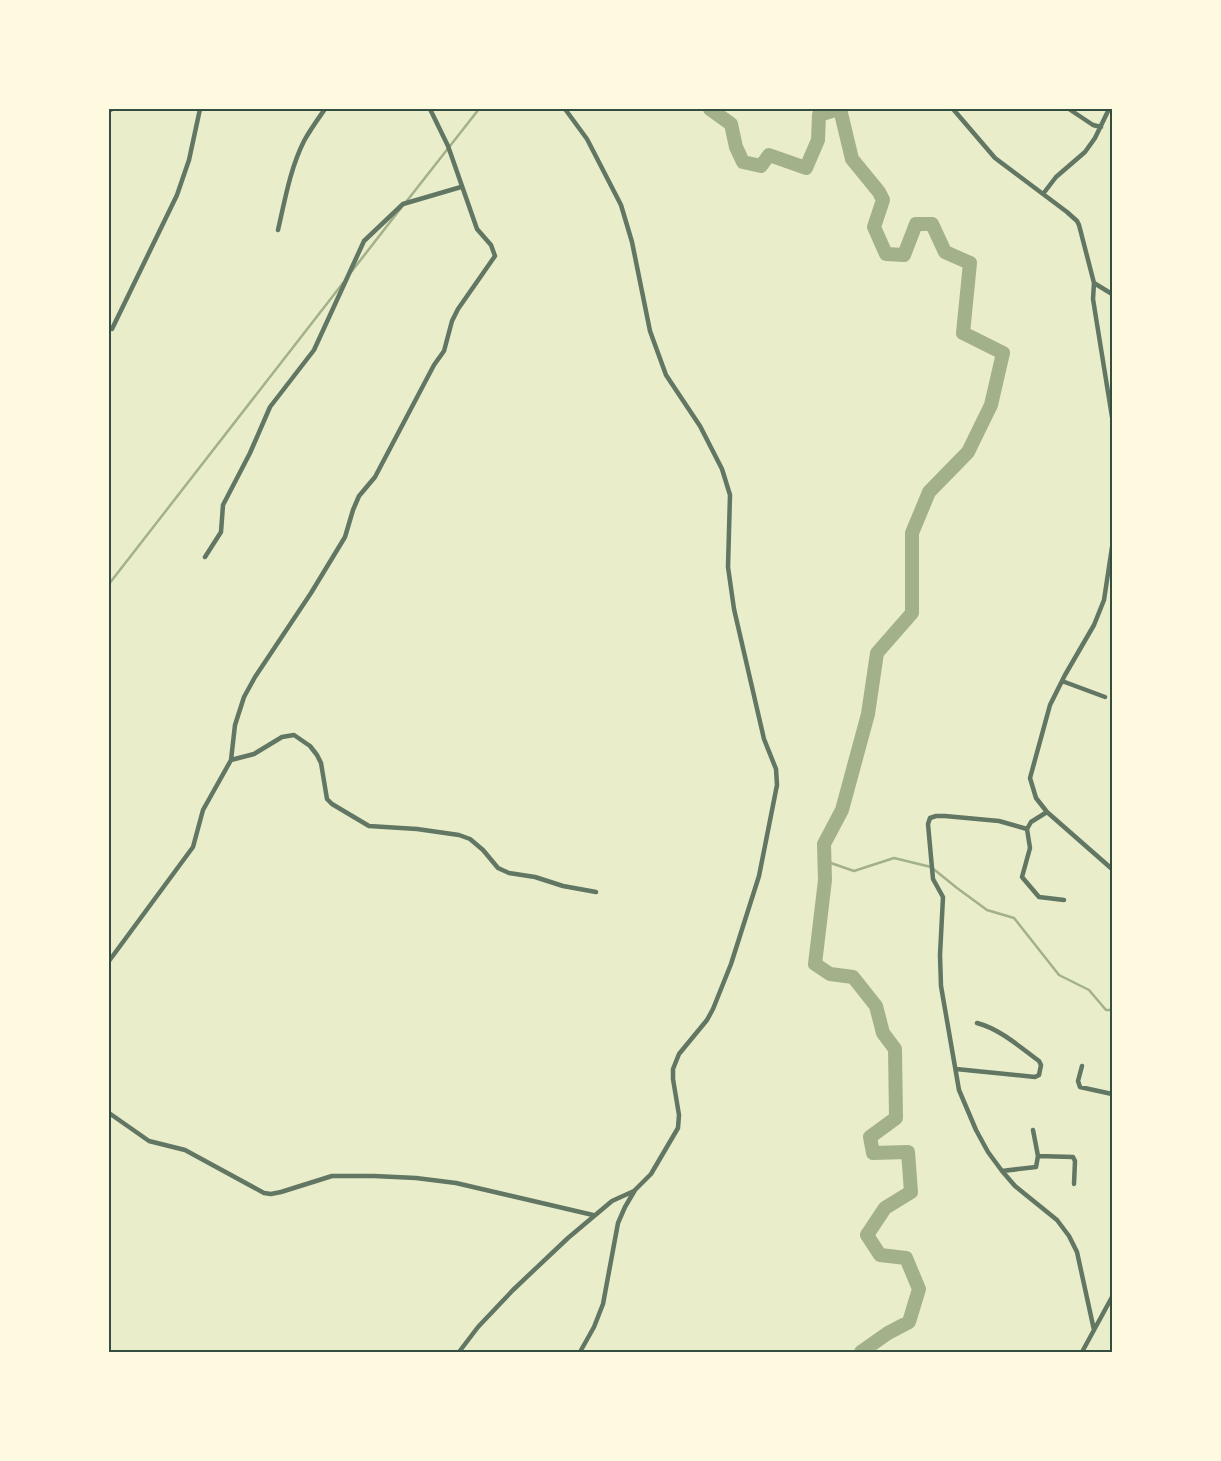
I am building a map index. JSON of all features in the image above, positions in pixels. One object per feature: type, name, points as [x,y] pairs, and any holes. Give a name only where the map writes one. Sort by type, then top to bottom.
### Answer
[{"type":"street","points":[[112,329],[177,195],[189,160],[200,109]]},
{"type":"street","points":[[278,230],[296,158],[305,139],[325,109]]},
{"type":"street","points":[[109,961],[193,847],[202,810],[231,760],[235,724],[244,697],[311,593],[344,537],[359,496],[374,477],[434,365],[444,351],[452,321],[458,309],[495,256],[491,245],[477,229],[448,146],[430,109]]},
{"type":"street","points":[[565,109],[587,138],[621,205],[632,242],[650,331],[666,375],[700,426],[722,469],[730,496],[728,567],[734,610],[764,739],[776,769],[777,777],[759,876],[731,964],[707,1020],[678,1054],[673,1080],[679,1115],[678,1128],[651,1174],[635,1190],[625,1207],[618,1223],[603,1304],[594,1327],[580,1352]]},
{"type":"street","points":[[953,109],[995,158],[1077,220],[1094,282],[1093,299],[1112,417]]},
{"type":"street","points":[[1069,109],[1093,125],[1101,127]]},
{"type":"street","points":[[1043,194],[1056,177],[1085,152],[1101,127],[1109,109]]},
{"type":"street","points":[[204,557],[221,532],[223,505],[250,453],[270,407],[314,350],[364,241],[403,204],[461,187]]},
{"type":"street","points":[[1094,282],[1112,294]]},
{"type":"street","points":[[1112,547],[1104,600],[1094,625],[1050,705],[1030,778],[1036,798],[1047,812],[1112,870]]},
{"type":"street","points":[[1062,681],[1105,697]]},
{"type":"street","points":[[231,760],[254,754],[282,737],[294,735],[310,746],[317,755],[321,763],[327,799],[332,804],[369,826],[417,829],[459,835],[470,839],[483,850],[498,868],[509,873],[535,877],[563,886],[596,892]]},
{"type":"street","points":[[1047,812],[1031,822],[1026,829],[1030,848],[1022,877],[1039,897],[1064,900]]},
{"type":"street","points":[[1026,829],[999,821],[945,816],[930,818],[928,824],[933,879],[943,897],[940,955],[941,986],[959,1090],[973,1123],[988,1152],[1002,1171],[1015,1186],[1057,1220],[1069,1236],[1076,1252],[1094,1330]]},
{"type":"street","points":[[956,1069],[1036,1077],[1039,1075],[1042,1065],[1039,1061],[1007,1037],[986,1025],[977,1023]]},
{"type":"street","points":[[1082,1066],[1078,1081],[1080,1087],[1112,1094]]},
{"type":"street","points":[[109,1113],[149,1140],[185,1150],[264,1193],[281,1192],[332,1176],[407,1178],[456,1183],[593,1215]]},
{"type":"street","points":[[1002,1171],[1036,1166],[1038,1156],[1033,1130]]},
{"type":"street","points":[[1038,1156],[1072,1157],[1075,1161],[1074,1184]]},
{"type":"street","points":[[459,1352],[478,1327],[513,1290],[593,1215],[612,1201],[635,1190]]},
{"type":"street","points":[[1082,1352],[1112,1298]]},
{"type":"waterway","points":[[406,202],[479,109]]},
{"type":"waterway","points":[[710,109],[731,124],[736,147],[743,162],[761,166],[769,155],[806,168],[818,140],[819,115],[838,109]]},
{"type":"waterway","points":[[840,109],[852,159],[879,192],[883,200],[874,227],[886,254],[904,255],[916,224],[932,224],[945,252],[970,263],[963,333],[1003,353],[991,405],[968,452],[929,492],[912,533],[912,613],[877,653],[868,714],[842,810],[824,844],[825,880],[815,964],[830,974],[853,977],[876,1006],[883,1033],[895,1049],[896,1118],[870,1137],[873,1153],[908,1152],[911,1192],[885,1208],[867,1235],[880,1255],[906,1258],[919,1289],[909,1322],[888,1333],[861,1352]]},
{"type":"waterway","points":[[352,271],[401,208]]},
{"type":"waterway","points":[[109,584],[343,283]]},
{"type":"waterway","points":[[825,861],[854,871],[894,858],[931,867],[987,910],[1014,918],[1059,975],[1089,990],[1106,1010],[1112,1010]]}]
